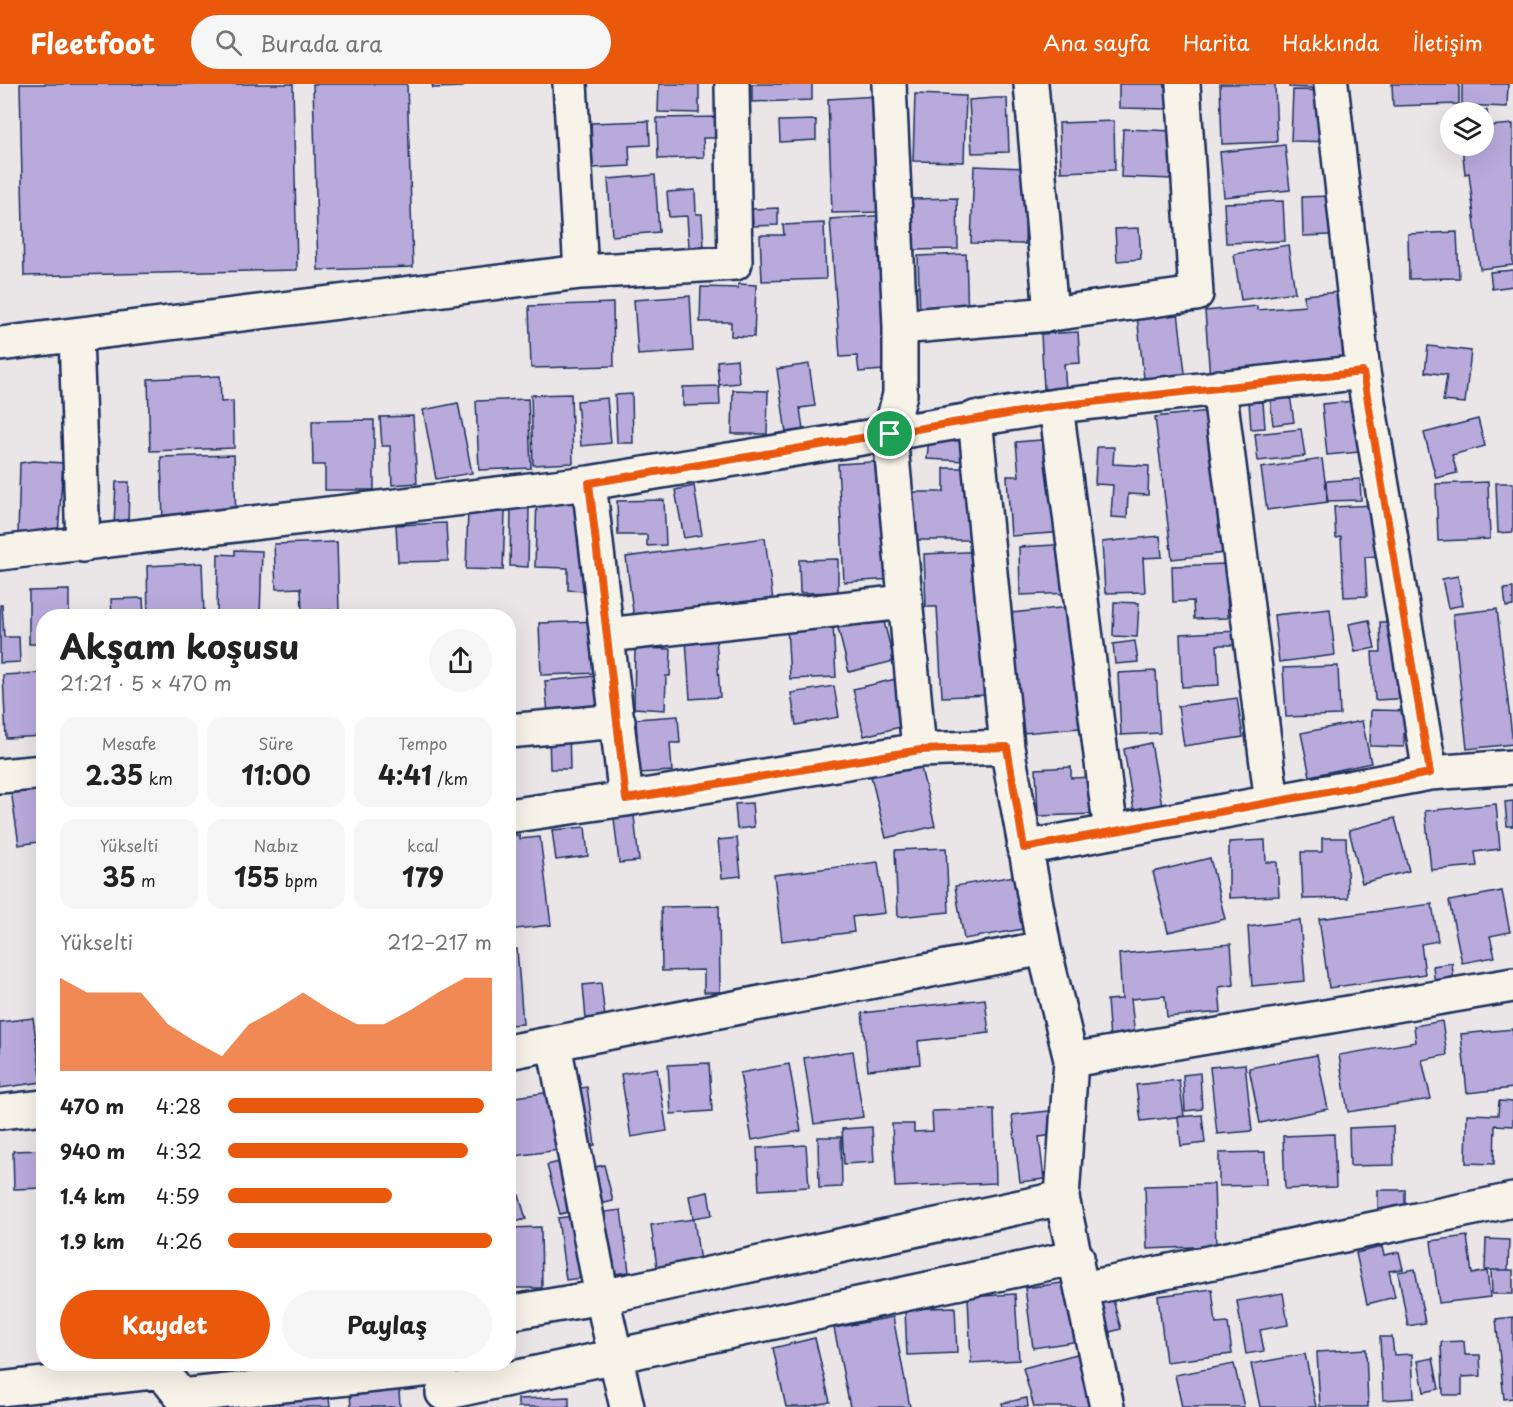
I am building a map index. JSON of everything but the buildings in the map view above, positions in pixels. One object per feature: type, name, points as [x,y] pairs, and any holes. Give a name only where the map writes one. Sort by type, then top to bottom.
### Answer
[{"type":"street","points":[[570,84],[580,272]]},
{"type":"street","points":[[0,344],[580,272],[735,263],[732,84]]},
{"type":"street","points":[[889,84],[900,327],[900,394],[890,434],[904,602],[920,750]]},
{"type":"street","points":[[1031,84],[1051,314]]},
{"type":"street","points":[[900,327],[1051,314],[1196,294],[1183,84]]},
{"type":"street","points":[[1331,84],[1363,372],[1430,773]]},
{"type":"street","points":[[76,335],[83,545]]},
{"type":"street","points":[[0,553],[83,545],[589,483],[1056,406],[1363,372]]},
{"type":"street","points":[[1219,387],[1272,803]]},
{"type":"street","points":[[1056,406],[1111,832]]},
{"type":"street","points":[[975,418],[1007,747],[1044,948],[1071,1060],[1062,1198],[1077,1257],[1107,1407]]},
{"type":"street","points":[[589,483],[626,799]]},
{"type":"street","points":[[607,635],[904,602]]},
{"type":"street","points":[[516,730],[618,722]]},
{"type":"street","points":[[516,815],[920,750],[1007,747]]},
{"type":"street","points":[[1024,848],[1430,773],[1513,767]]},
{"type":"street","points":[[0,776],[36,773]]},
{"type":"street","points":[[516,1051],[1044,948]]},
{"type":"street","points":[[1071,1060],[1513,985]]},
{"type":"street","points":[[554,1044],[602,1297],[627,1407]]},
{"type":"street","points":[[0,1112],[36,1108]]},
{"type":"street","points":[[516,1312],[602,1297],[1062,1198]]},
{"type":"street","points":[[1083,1289],[1513,1200]]},
{"type":"street","points":[[165,1371],[181,1396],[442,1383],[617,1355],[1077,1257]]},
{"type":"street","points":[[0,1389],[133,1371]]},
{"type":"route","points":[[1363,372],[1430,773],[1024,848],[1007,747],[920,750],[626,799],[589,483],[890,434],[1056,406],[1363,372]]}]
